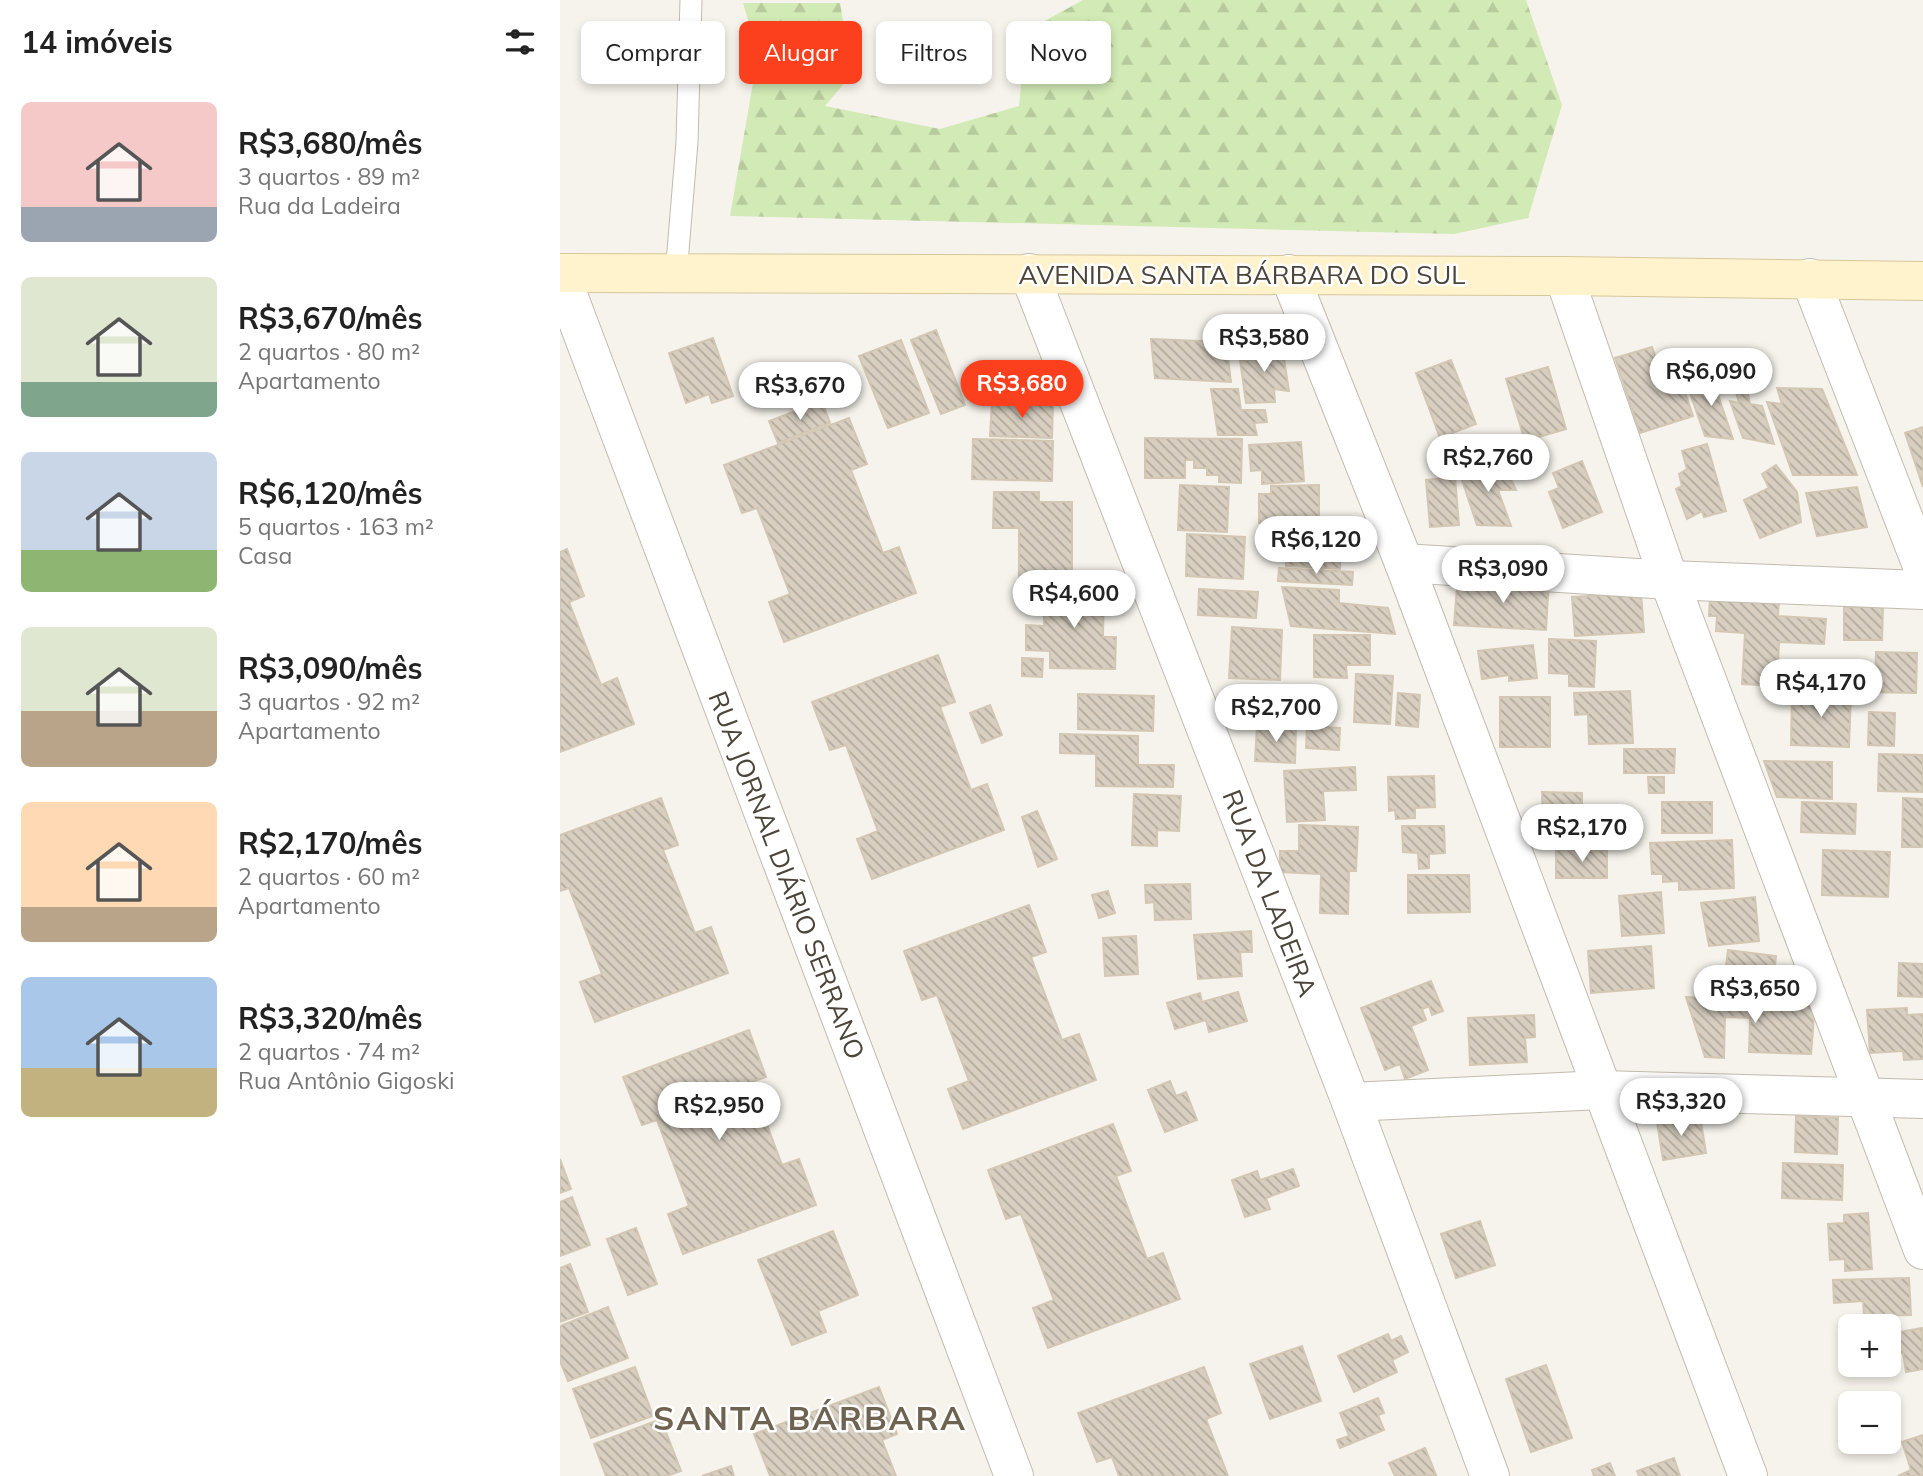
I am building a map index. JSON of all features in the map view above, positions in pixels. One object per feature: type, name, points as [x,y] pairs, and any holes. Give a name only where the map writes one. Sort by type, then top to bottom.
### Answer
[{"type":"main road","name":"AVENIDA SANTA BÁRBARA DO SUL","points":[[560,273],[1289,274],[1923,281]]},
{"type":"street","name":"RUA JORNAL DIÁRIO SERRANO","points":[[560,273],[1014,1476]]},
{"type":"street","name":"RUA DA LADEIRA","points":[[1029,273],[1351,1102],[1490,1476]]},
{"type":"street","points":[[1289,274],[1404,563],[1748,1476]]},
{"type":"street","points":[[1563,276],[1669,580],[1923,1250]]},
{"type":"street","points":[[1810,278],[1923,568]]},
{"type":"street","points":[[1404,563],[1669,580],[1923,590]]},
{"type":"street","points":[[1351,1102],[1601,1090],[1923,1099]]},
{"type":"lane","points":[[676,275],[687,142],[691,0]]},
{"type":"green space","points":[[1083,0],[1526,0],[1562,105],[1528,218],[1454,234],[730,216],[753,84],[844,84],[825,106],[940,129],[1019,106],[1021,84],[1111,84],[1111,21],[1044,21]]},
{"type":"green space","points":[[743,3],[840,3],[843,21],[748,21]]},
{"type":"building","points":[[936,330],[965,405],[941,414],[911,340]]},
{"type":"building","points":[[713,338],[733,396],[712,403],[709,394],[686,403],[669,353]]},
{"type":"building","points":[[1151,339],[1226,342],[1231,382],[1155,378]]},
{"type":"building","points":[[901,340],[929,413],[888,428],[859,356]]},
{"type":"building","points":[[1256,344],[1282,346],[1289,391],[1274,389],[1275,402],[1246,403],[1240,360],[1256,360]]},
{"type":"building","points":[[1652,347],[1658,364],[1666,361],[1670,373],[1678,371],[1693,416],[1640,433],[1615,358]]},
{"type":"building","points":[[1451,360],[1476,424],[1440,438],[1416,373]]},
{"type":"building","points":[[1697,365],[1708,366],[1733,439],[1705,436],[1690,393],[1706,396]]},
{"type":"building","points":[[1548,367],[1566,429],[1525,441],[1506,379]]},
{"type":"building","points":[[1777,388],[1822,389],[1857,475],[1793,475],[1767,402],[1782,404]]},
{"type":"building","points":[[1211,389],[1238,389],[1241,410],[1265,410],[1267,422],[1254,423],[1257,435],[1218,435]]},
{"type":"building","points":[[1736,392],[1748,394],[1750,404],[1762,406],[1774,444],[1743,438],[1730,401],[1739,403]]},
{"type":"building","points":[[822,401],[830,423],[778,443],[769,421]]},
{"type":"building","points":[[992,401],[1053,403],[1052,438],[990,436]]},
{"type":"building","points":[[849,418],[867,464],[851,470],[883,553],[899,547],[916,593],[784,642],[769,602],[790,594],[757,508],[742,513],[724,465]]},
{"type":"building","points":[[1923,427],[1923,487],[1905,433]]},
{"type":"building","points":[[1145,438],[1242,439],[1241,483],[1219,482],[1219,475],[1207,475],[1207,468],[1194,468],[1194,460],[1185,460],[1185,478],[1145,478]]},
{"type":"building","points":[[973,439],[1053,441],[1052,481],[972,479]]},
{"type":"building","points":[[1301,442],[1304,481],[1262,484],[1262,470],[1251,471],[1249,445]]},
{"type":"building","points":[[1707,444],[1726,511],[1704,517],[1702,511],[1687,519],[1676,489],[1682,486],[1679,474],[1687,469],[1682,451]]},
{"type":"building","points":[[1502,461],[1516,490],[1498,490],[1511,526],[1477,525],[1460,474]]},
{"type":"building","points":[[1582,461],[1602,512],[1563,528],[1549,492],[1559,488],[1553,473]]},
{"type":"building","points":[[1776,465],[1797,492],[1801,522],[1760,538],[1744,500],[1769,488],[1762,474]]},
{"type":"building","points":[[1455,477],[1459,525],[1430,527],[1426,480]]},
{"type":"building","points":[[1180,485],[1229,487],[1227,532],[1178,530]]},
{"type":"building","points":[[1319,485],[1319,522],[1259,523],[1259,494],[1271,494],[1271,486]]},
{"type":"building","points":[[1857,487],[1867,527],[1817,536],[1806,493]]},
{"type":"building","points":[[994,492],[1039,492],[1039,502],[1072,502],[1072,580],[1019,579],[1019,528],[993,528]]},
{"type":"building","points":[[1288,530],[1341,533],[1340,569],[1286,566]]},
{"type":"building","points":[[1187,534],[1245,537],[1243,579],[1186,576]]},
{"type":"building","points":[[567,549],[584,596],[569,602],[601,685],[617,678],[634,724],[560,752],[560,552]]},
{"type":"building","points":[[1279,568],[1353,572],[1352,585],[1278,581]]},
{"type":"building","points":[[1549,580],[1546,630],[1454,625],[1457,586]]},
{"type":"building","points":[[1044,586],[1104,588],[1103,637],[1116,637],[1115,669],[1050,668],[1050,651],[1026,650],[1026,625],[1044,626]]},
{"type":"building","points":[[1282,587],[1339,590],[1339,603],[1388,608],[1395,634],[1291,626]]},
{"type":"building","points":[[1199,589],[1258,592],[1256,618],[1198,615]]},
{"type":"building","points":[[1641,593],[1644,632],[1575,636],[1572,597]]},
{"type":"building","points":[[1710,596],[1779,600],[1778,616],[1826,619],[1824,644],[1779,642],[1777,686],[1742,684],[1745,633],[1716,631],[1717,616],[1709,616]]},
{"type":"building","points":[[1844,607],[1883,607],[1882,640],[1844,640]]},
{"type":"building","points":[[1232,627],[1282,630],[1280,680],[1229,678]]},
{"type":"building","points":[[1314,635],[1370,635],[1370,665],[1346,665],[1347,678],[1314,677]]},
{"type":"building","points":[[1549,639],[1596,641],[1594,687],[1569,686],[1569,674],[1549,673]]},
{"type":"building","points":[[1533,645],[1537,678],[1509,681],[1509,675],[1482,679],[1478,651]]},
{"type":"building","points":[[1876,652],[1917,653],[1916,693],[1865,692],[1865,680],[1875,681]]},
{"type":"building","points":[[938,655],[955,702],[940,707],[971,790],[987,784],[1004,830],[872,879],[857,839],[878,831],[846,745],[830,750],[812,702]]},
{"type":"building","points":[[1022,658],[1043,659],[1042,677],[1022,676]]},
{"type":"building","points":[[1356,674],[1393,676],[1390,724],[1354,722]]},
{"type":"building","points":[[1630,691],[1633,743],[1589,744],[1588,714],[1575,715],[1574,693]]},
{"type":"building","points":[[1792,691],[1851,694],[1849,747],[1791,745]]},
{"type":"building","points":[[1398,693],[1420,695],[1418,727],[1396,725]]},
{"type":"building","points":[[1078,694],[1154,696],[1153,731],[1078,729]]},
{"type":"building","points":[[1500,697],[1550,697],[1550,747],[1500,747]]},
{"type":"building","points":[[990,705],[1002,735],[982,743],[970,713]]},
{"type":"building","points":[[1869,712],[1895,713],[1894,746],[1868,745]]},
{"type":"building","points":[[1257,725],[1296,728],[1295,763],[1255,761]]},
{"type":"building","points":[[1307,726],[1340,728],[1339,750],[1306,748]]},
{"type":"building","points":[[1060,734],[1138,736],[1138,765],[1174,765],[1173,787],[1096,786],[1096,754],[1060,753]]},
{"type":"building","points":[[1624,749],[1675,749],[1674,773],[1624,773]]},
{"type":"building","points":[[1879,754],[1923,755],[1923,792],[1878,791]]},
{"type":"building","points":[[1764,761],[1832,762],[1832,799],[1777,797]]},
{"type":"building","points":[[1355,767],[1356,790],[1323,791],[1325,820],[1287,822],[1284,771]]},
{"type":"building","points":[[1434,776],[1435,807],[1415,808],[1415,818],[1396,819],[1395,810],[1389,811],[1388,777]]},
{"type":"building","points":[[1648,777],[1664,777],[1664,793],[1649,793]]},
{"type":"building","points":[[1542,792],[1582,793],[1582,833],[1543,834]]},
{"type":"building","points":[[1134,794],[1181,796],[1179,831],[1157,830],[1157,846],[1132,845]]},
{"type":"building","points":[[661,798],[678,845],[663,850],[695,933],[711,927],[728,973],[595,1022],[580,982],[602,974],[569,888],[560,891],[560,835]]},
{"type":"building","points":[[1903,798],[1923,799],[1923,847],[1902,847]]},
{"type":"building","points":[[1662,802],[1712,802],[1712,833],[1662,833]]},
{"type":"building","points":[[1802,802],[1856,804],[1855,834],[1801,832]]},
{"type":"building","points":[[1037,811],[1057,859],[1038,867],[1022,817]]},
{"type":"building","points":[[1299,825],[1358,827],[1356,871],[1349,871],[1348,914],[1320,913],[1321,874],[1280,872],[1280,851],[1299,851]]},
{"type":"building","points":[[1402,826],[1444,826],[1445,853],[1429,854],[1429,868],[1419,869],[1418,853],[1403,852]]},
{"type":"building","points":[[1732,840],[1734,888],[1679,890],[1679,881],[1663,882],[1663,874],[1652,874],[1650,843]]},
{"type":"building","points":[[1556,850],[1607,850],[1607,878],[1556,878]]},
{"type":"building","points":[[1823,850],[1890,852],[1888,897],[1822,895]]},
{"type":"building","points":[[1408,875],[1469,875],[1470,912],[1408,913]]},
{"type":"building","points":[[1190,884],[1191,919],[1155,920],[1154,902],[1146,903],[1145,885]]},
{"type":"building","points":[[1108,891],[1115,913],[1099,918],[1092,895]]},
{"type":"building","points":[[1661,892],[1664,933],[1622,936],[1619,896]]},
{"type":"building","points":[[1755,897],[1759,941],[1709,946],[1701,903]]},
{"type":"building","points":[[1029,905],[1046,952],[1031,957],[1062,1040],[1079,1034],[1096,1080],[963,1129],[948,1089],[969,1081],[937,995],[922,1000],[904,951]]},
{"type":"building","points":[[1251,931],[1252,952],[1240,952],[1242,976],[1198,979],[1194,935]]},
{"type":"building","points":[[1136,936],[1138,974],[1105,976],[1103,938]]},
{"type":"building","points":[[1651,946],[1654,988],[1591,993],[1588,951]]},
{"type":"building","points":[[1728,950],[1776,956],[1772,995],[1723,989]]},
{"type":"building","points":[[1899,963],[1923,964],[1923,997],[1898,996]]},
{"type":"building","points":[[1431,981],[1443,1011],[1432,1015],[1429,1006],[1422,1009],[1426,1020],[1411,1026],[1428,1070],[1405,1079],[1400,1064],[1385,1070],[1361,1008]]},
{"type":"building","points":[[1238,992],[1247,1021],[1209,1032],[1206,1020],[1175,1029],[1167,1003],[1200,993],[1202,1002]]},
{"type":"building","points":[[1686,997],[1815,1004],[1811,1054],[1749,1052],[1750,1018],[1725,1017],[1724,1058],[1705,1057]]},
{"type":"building","points":[[1907,1008],[1907,1015],[1923,1014],[1923,1059],[1904,1060],[1903,1051],[1870,1053],[1867,1010]]},
{"type":"building","points":[[1534,1015],[1535,1037],[1525,1038],[1527,1062],[1470,1065],[1468,1018]]},
{"type":"building","points":[[749,1030],[766,1077],[751,1082],[782,1165],[799,1159],[816,1205],[683,1254],[668,1214],[689,1206],[657,1120],[642,1125],[623,1077]]},
{"type":"building","points":[[1170,1081],[1176,1096],[1186,1092],[1197,1120],[1165,1132],[1148,1090]]},
{"type":"building","points":[[1700,1115],[1706,1153],[1663,1160],[1657,1122]]},
{"type":"building","points":[[1796,1116],[1838,1118],[1837,1154],[1795,1152]]},
{"type":"building","points":[[1113,1124],[1131,1171],[1116,1176],[1147,1259],[1163,1253],[1180,1299],[1048,1348],[1033,1308],[1054,1300],[1021,1214],[1006,1219],[988,1170]]},
{"type":"building","points":[[560,1159],[571,1189],[560,1193]]},
{"type":"building","points":[[1783,1163],[1843,1165],[1842,1200],[1782,1198]]},
{"type":"building","points":[[1293,1169],[1299,1186],[1266,1198],[1270,1209],[1245,1217],[1232,1180],[1257,1171],[1260,1180]]},
{"type":"building","points":[[572,1197],[590,1245],[560,1256],[560,1202]]},
{"type":"building","points":[[1868,1213],[1872,1269],[1845,1271],[1845,1259],[1830,1260],[1828,1224],[1844,1223],[1844,1215]]},
{"type":"building","points":[[1480,1221],[1495,1265],[1456,1278],[1441,1234]]},
{"type":"building","points":[[636,1228],[657,1284],[628,1295],[607,1239]]},
{"type":"building","points":[[833,1231],[858,1295],[818,1311],[826,1332],[792,1345],[758,1260]]},
{"type":"building","points":[[570,1264],[588,1312],[560,1322],[560,1268]]},
{"type":"building","points":[[1909,1278],[1911,1315],[1864,1314],[1863,1301],[1834,1303],[1833,1280]]},
{"type":"building","points":[[608,1307],[628,1358],[568,1381],[560,1361],[560,1326]]},
{"type":"building","points":[[1922,1328],[1923,1369],[1906,1372],[1901,1353],[1901,1332]]},
{"type":"building","points":[[1388,1334],[1391,1341],[1401,1336],[1408,1352],[1392,1360],[1397,1372],[1354,1392],[1338,1356]]},
{"type":"building","points":[[1302,1346],[1321,1401],[1270,1419],[1250,1364]]},
{"type":"building","points":[[1546,1365],[1572,1438],[1531,1452],[1506,1379]]},
{"type":"building","points":[[635,1367],[653,1416],[591,1438],[573,1389]]},
{"type":"building","points":[[1204,1367],[1221,1413],[1206,1419],[1228,1476],[1119,1476],[1112,1457],[1097,1462],[1078,1413]]},
{"type":"building","points":[[879,1387],[897,1434],[882,1440],[896,1476],[770,1476],[754,1434]]},
{"type":"building","points":[[1378,1398],[1384,1413],[1378,1415],[1384,1430],[1340,1448],[1337,1440],[1349,1436],[1340,1413]]},
{"type":"building","points":[[661,1419],[681,1471],[667,1476],[606,1476],[594,1444]]},
{"type":"building","points":[[1923,1435],[1923,1476],[1898,1476],[1911,1470],[1902,1442]]},
{"type":"building","points":[[1425,1448],[1436,1475],[1395,1476],[1389,1463]]},
{"type":"building","points":[[1674,1458],[1680,1476],[1639,1476],[1637,1471]]},
{"type":"building","points":[[1610,1463],[1615,1476],[1594,1476],[1592,1470]]},
{"type":"building","points":[[731,1466],[734,1476],[702,1476]]},
{"type":"district","name":"SANTA BÁRBARA","points":[[810,1417]]}]
